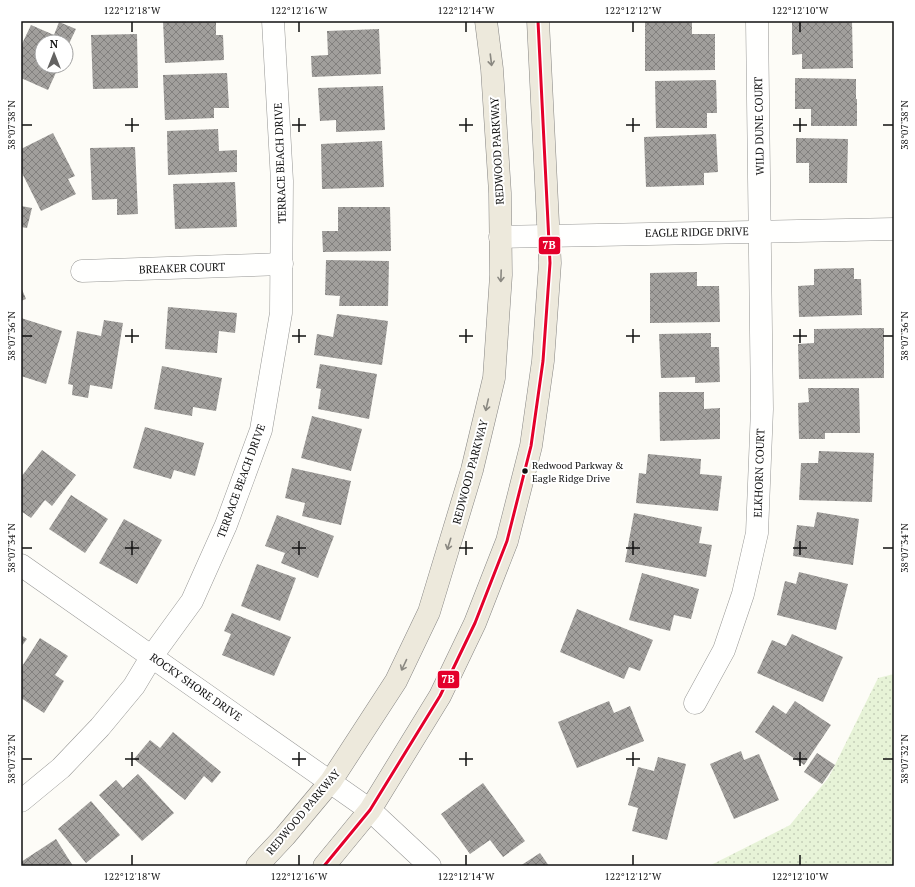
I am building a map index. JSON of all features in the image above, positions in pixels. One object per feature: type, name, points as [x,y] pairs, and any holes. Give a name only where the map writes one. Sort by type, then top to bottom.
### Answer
[{"type":"main road","name":"REDWOOD PARKWAY","points":[[257,866],[285,836],[331,781],[396,681],[429,612],[472,470],[494,378],[501,275],[500,185],[492,69],[486,21]]},
{"type":"main road","points":[[324,866],[370,810],[440,696],[476,623],[507,541],[531,446],[542,368],[550,263],[538,21]]},
{"type":"street","name":"TERRACE BEACH DRIVE","points":[[21,801],[60,768],[100,727],[134,686],[152,656],[192,601],[226,525],[261,430],[281,313],[282,181],[273,21]]},
{"type":"street","name":"WILD DUNE COURT","points":[[757,21],[760,231]]},
{"type":"street","name":"EAGLE RIDGE DRIVE","points":[[500,237],[894,228]]},
{"type":"street","name":"ELKHORN COURT","points":[[695,703],[724,650],[743,594],[757,533],[762,409],[760,231]]},
{"type":"street","name":"BREAKER COURT","points":[[82,271],[282,264]]},
{"type":"street","name":"ROCKY SHORE DRIVE","points":[[21,564],[331,781],[370,810],[430,866]]},
{"type":"green space","points":[[894,674],[894,866],[709,866],[790,825],[829,777],[878,678]]},
{"type":"building","points":[[163,21],[216,21],[216,35],[223,35],[224,60],[165,63]]},
{"type":"building","points":[[645,21],[692,21],[692,34],[715,34],[715,70],[645,71]]},
{"type":"building","points":[[792,21],[852,21],[853,68],[802,69],[802,54],[792,55]]},
{"type":"building","points":[[59,22],[76,29],[74,34],[54,34]]},
{"type":"building","points":[[31,25],[52,34],[34,34],[34,74],[55,74],[48,90],[21,78],[21,46]]},
{"type":"building","points":[[379,29],[381,74],[312,77],[311,56],[328,55],[327,31]]},
{"type":"building","points":[[137,34],[138,88],[93,89],[91,35]]},
{"type":"building","points":[[227,73],[229,108],[214,108],[214,118],[165,120],[163,75]]},
{"type":"building","points":[[795,78],[856,79],[857,126],[811,126],[811,109],[795,109]]},
{"type":"building","points":[[716,80],[717,113],[707,113],[707,128],[656,128],[655,81]]},
{"type":"building","points":[[383,86],[385,130],[336,132],[336,120],[320,121],[318,88]]},
{"type":"building","points":[[218,129],[219,151],[237,150],[237,172],[168,175],[167,131]]},
{"type":"building","points":[[53,133],[75,176],[68,179],[76,194],[41,211],[21,171],[21,149]]},
{"type":"building","points":[[716,134],[718,172],[704,173],[704,185],[646,187],[644,137]]},
{"type":"building","points":[[796,138],[848,139],[847,183],[809,183],[809,163],[796,163]]},
{"type":"building","points":[[382,141],[384,187],[322,189],[321,144]]},
{"type":"building","points":[[135,147],[138,214],[117,215],[117,199],[92,200],[90,148]]},
{"type":"building","points":[[235,182],[237,227],[175,229],[173,184]]},
{"type":"building","points":[[21,206],[32,208],[27,228],[21,227]]},
{"type":"building","points":[[338,207],[390,207],[391,251],[323,252],[322,231],[338,231]]},
{"type":"building","points":[[326,260],[389,261],[388,306],[339,306],[340,296],[325,295]]},
{"type":"building","points":[[854,268],[854,279],[861,279],[862,315],[799,317],[798,286],[814,285],[814,269]]},
{"type":"building","points":[[697,272],[697,286],[719,286],[720,322],[650,323],[650,273]]},
{"type":"building","points":[[21,287],[26,299],[21,301]]},
{"type":"building","points":[[168,307],[237,313],[235,333],[219,331],[217,353],[165,349]]},
{"type":"building","points":[[337,314],[388,321],[382,365],[314,355],[317,334],[333,337]]},
{"type":"building","points":[[21,318],[62,331],[46,384],[21,376]]},
{"type":"building","points":[[104,320],[123,323],[112,389],[90,385],[88,398],[72,395],[73,385],[68,384],[77,331],[101,336]]},
{"type":"building","points":[[884,328],[884,378],[799,379],[798,344],[814,343],[814,329]]},
{"type":"building","points":[[711,333],[711,347],[719,347],[720,382],[695,383],[695,377],[661,378],[659,334]]},
{"type":"building","points":[[320,364],[377,374],[369,419],[318,409],[321,389],[316,388]]},
{"type":"building","points":[[162,366],[222,378],[216,411],[193,407],[192,416],[154,409]]},
{"type":"building","points":[[808,388],[859,388],[860,433],[825,433],[825,439],[799,439],[798,403],[809,402]]},
{"type":"building","points":[[659,392],[704,392],[704,409],[720,408],[720,439],[660,441]]},
{"type":"building","points":[[312,416],[362,429],[351,471],[301,458]]},
{"type":"building","points":[[145,427],[204,443],[195,476],[174,470],[171,479],[133,468]]},
{"type":"building","points":[[42,450],[76,475],[52,506],[45,500],[31,518],[21,511],[21,477]]},
{"type":"building","points":[[819,451],[874,453],[872,502],[799,500],[801,463],[818,463]]},
{"type":"building","points":[[648,454],[701,459],[700,474],[722,476],[718,511],[636,503],[639,473],[646,474]]},
{"type":"building","points":[[292,468],[351,481],[341,525],[302,516],[305,503],[285,498]]},
{"type":"building","points":[[71,495],[108,519],[85,553],[49,529]]},
{"type":"building","points":[[817,512],[859,519],[853,565],[793,556],[797,525],[814,527]]},
{"type":"building","points":[[634,513],[702,527],[699,543],[712,545],[706,577],[625,562]]},
{"type":"building","points":[[277,515],[334,536],[318,578],[281,563],[285,553],[265,546]]},
{"type":"building","points":[[124,519],[162,540],[137,584],[99,563]]},
{"type":"building","points":[[257,564],[296,578],[280,621],[241,606]]},
{"type":"building","points":[[799,572],[848,584],[836,630],[777,615],[785,581],[796,584]]},
{"type":"building","points":[[642,573],[699,589],[691,619],[674,615],[670,631],[629,620]]},
{"type":"building","points":[[577,609],[653,640],[640,671],[629,667],[624,679],[560,652]]},
{"type":"building","points":[[232,613],[291,637],[274,676],[222,655],[231,634],[224,631]]},
{"type":"building","points":[[792,634],[843,657],[823,702],[757,673],[772,640],[786,646]]},
{"type":"building","points":[[21,635],[27,639],[21,647]]},
{"type":"building","points":[[40,638],[68,656],[55,675],[64,681],[44,713],[21,698],[21,668]]},
{"type":"building","points":[[609,701],[614,713],[630,706],[644,741],[577,768],[558,722]]},
{"type":"building","points":[[795,701],[831,725],[804,765],[755,732],[773,705],[786,714]]},
{"type":"building","points":[[173,732],[221,772],[212,783],[204,776],[185,800],[134,759],[150,740],[160,748]]},
{"type":"building","points":[[741,751],[744,760],[759,754],[779,800],[734,819],[710,764]]},
{"type":"building","points":[[817,753],[835,765],[822,784],[804,772]]},
{"type":"building","points":[[658,757],[686,764],[667,840],[632,831],[638,808],[628,805],[638,767],[654,771]]},
{"type":"building","points":[[138,774],[174,813],[142,841],[99,795],[116,780],[123,788]]},
{"type":"building","points":[[483,783],[525,841],[503,857],[490,840],[470,854],[441,814]]},
{"type":"building","points":[[91,801],[120,835],[86,863],[58,829]]},
{"type":"building","points":[[56,839],[73,866],[23,866],[21,862]]},
{"type":"building","points":[[540,853],[549,866],[520,866]]},
{"type":"transit line","name":"7B","points":[[324,866],[370,810],[440,696],[475,623],[507,541],[531,446],[543,361],[550,263],[538,21]]},
{"type":"place","name":"Redwood Parkway & Eagle Ridge Drive","points":[[525,471]]}]
